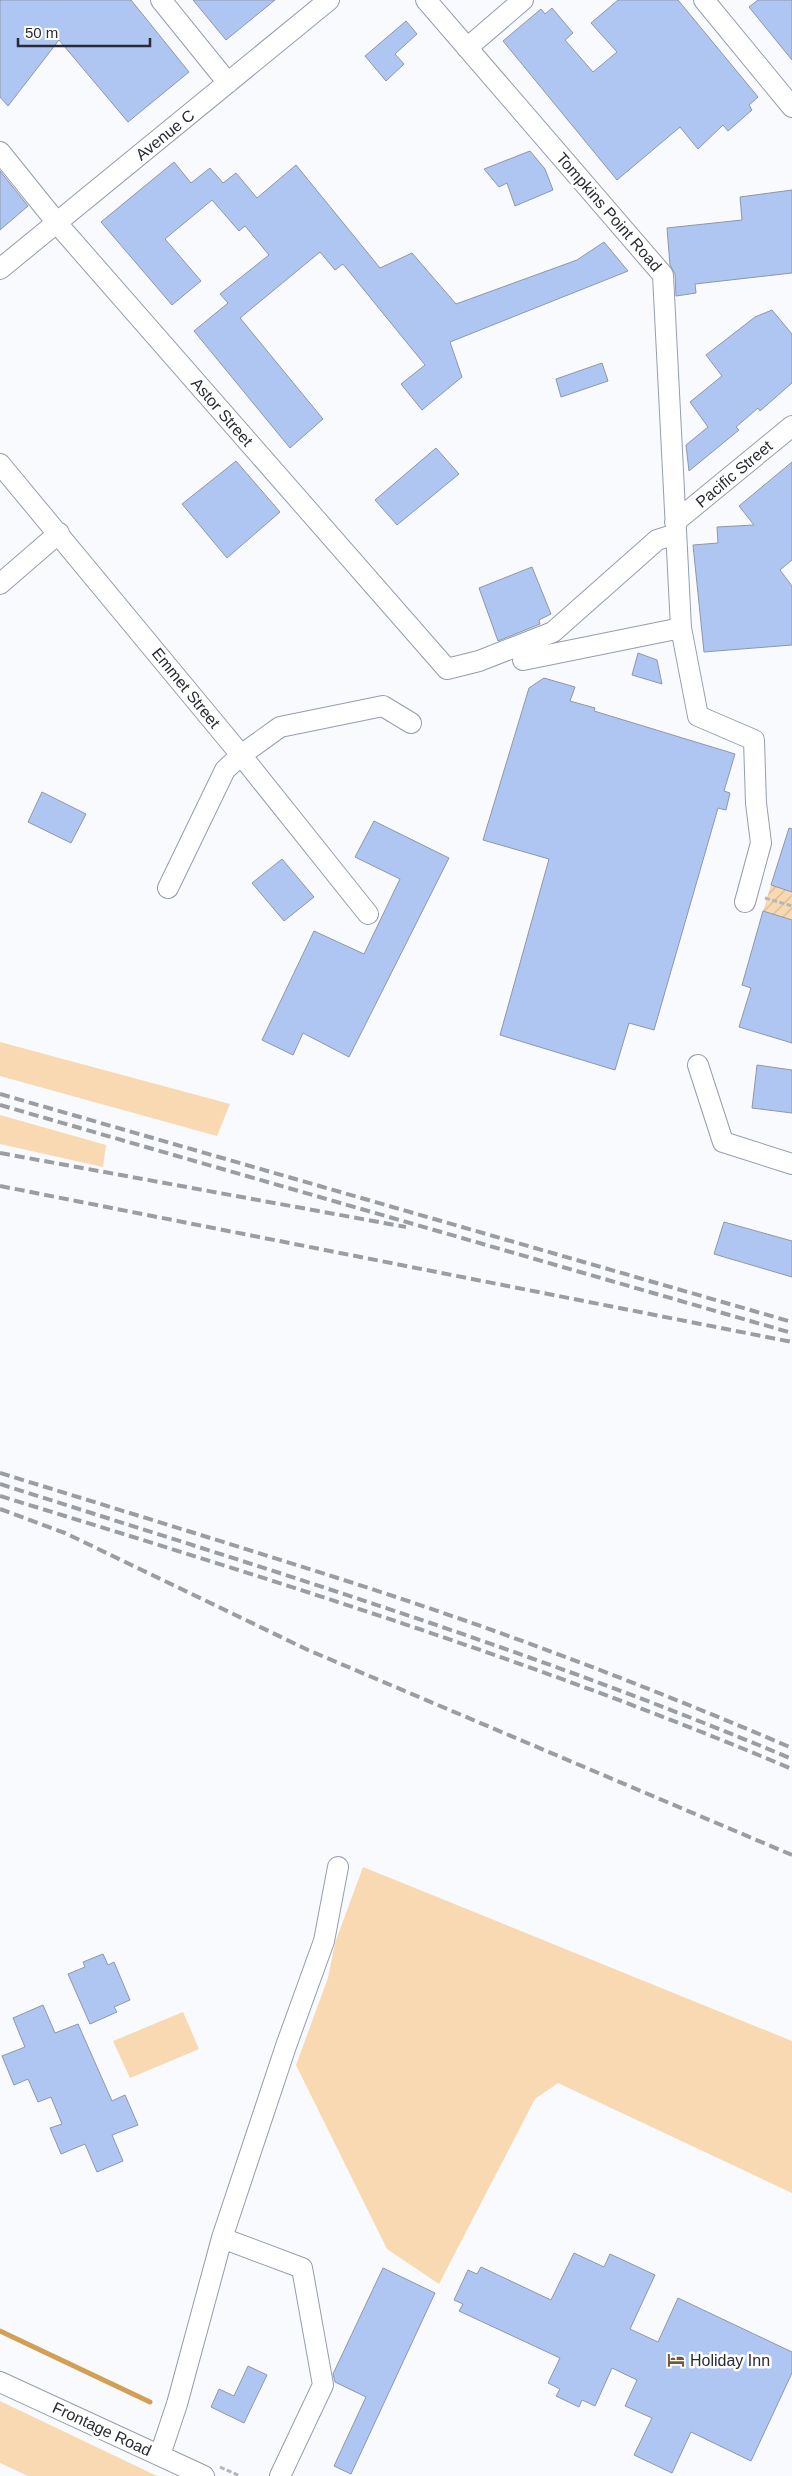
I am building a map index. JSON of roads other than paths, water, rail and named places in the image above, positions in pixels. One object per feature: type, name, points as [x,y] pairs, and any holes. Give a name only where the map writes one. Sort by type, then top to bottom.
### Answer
[{"type":"street","points":[[160,0],[228,83]]},
{"type":"street","name":"Avenue C","points":[[0,269],[329,0]]},
{"type":"street","name":"Tompkins Point Road","points":[[426,0],[663,275],[681,628],[698,716],[754,740],[756,803],[761,843],[747,898]]},
{"type":"street","points":[[467,48],[522,0]]},
{"type":"street","points":[[704,0],[792,107]]},
{"type":"street","name":"Astor Street","points":[[0,152],[57,223],[447,669]]},
{"type":"street","name":"Pacific Street","points":[[447,669],[479,661],[553,632],[657,540],[676,528],[792,426]]},
{"type":"street","name":"Emmet Street","points":[[0,464],[241,755],[368,914]]},
{"type":"street","points":[[0,584],[59,533]]},
{"type":"street","points":[[523,660],[681,628]]},
{"type":"street","points":[[168,888],[225,770],[241,755],[280,727],[320,717],[383,706],[411,724]]},
{"type":"street","points":[[698,1066],[723,1142],[792,1164]]},
{"type":"street","points":[[160,2455],[177,2404],[222,2238],[286,2046],[324,1942],[338,1867]]},
{"type":"street","points":[[222,2238],[302,2268],[322,2385],[280,2476]]},
{"type":"street","name":"Frontage Road","points":[[0,2382],[204,2476]]},
{"type":"waterway","points":[[0,2331],[150,2402]]},
{"type":"railway","points":[[0,1094],[792,1322]]},
{"type":"railway","points":[[0,1105],[792,1333]]},
{"type":"railway","points":[[0,1153],[406,1227]]},
{"type":"railway","points":[[0,1186],[792,1342]]},
{"type":"railway","points":[[0,1473],[306,1568],[462,1619],[628,1681],[792,1748]]},
{"type":"railway","points":[[0,1484],[399,1612],[498,1646],[695,1719],[792,1759]]},
{"type":"railway","points":[[0,1496],[300,1590],[498,1656],[695,1729],[792,1769]]},
{"type":"railway","points":[[0,1509],[65,1533],[308,1650],[792,1855]]},
{"type":"place","name":"Holiday Inn","points":[[676,2360]]}]
